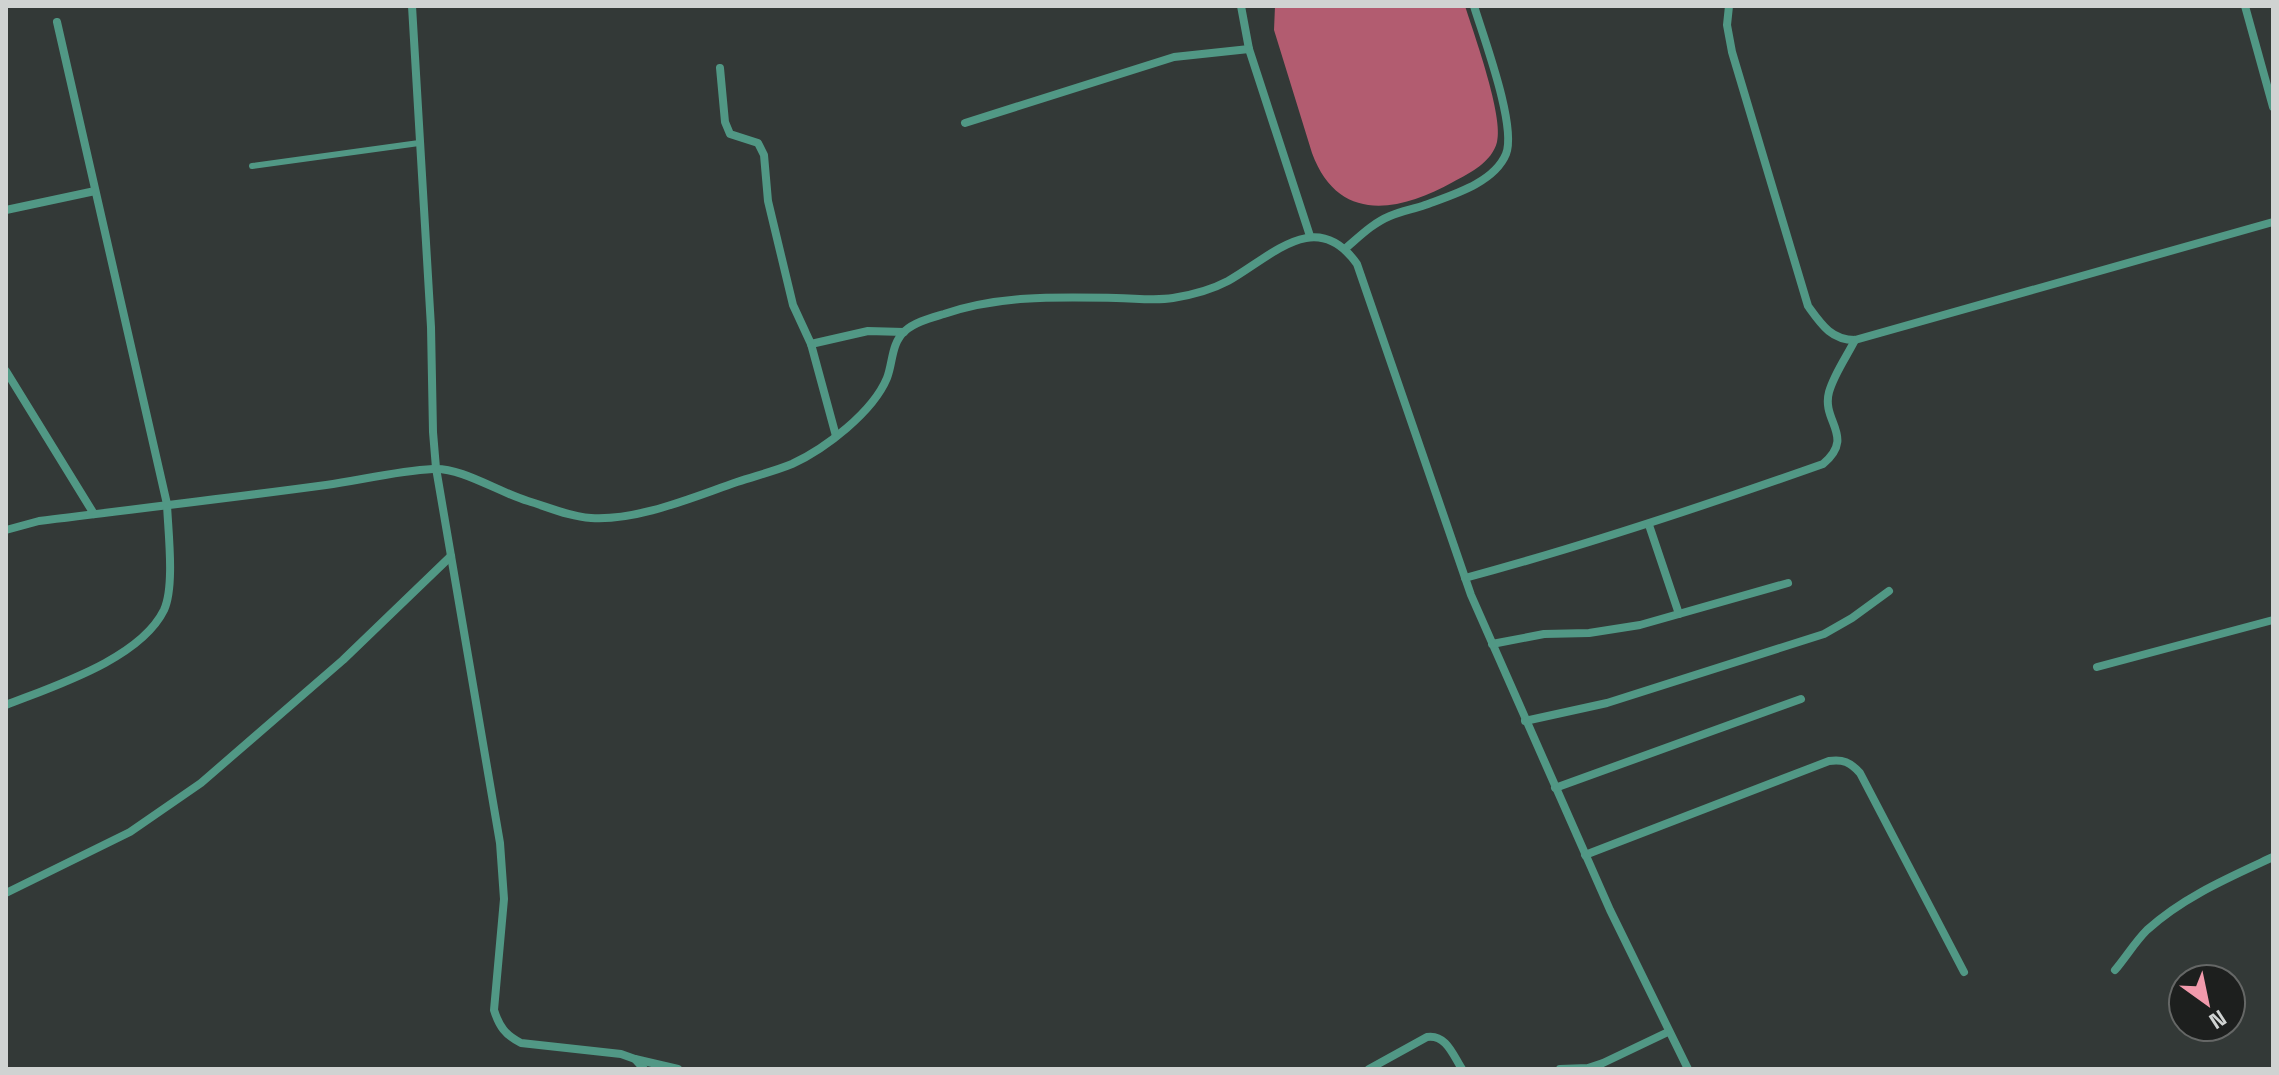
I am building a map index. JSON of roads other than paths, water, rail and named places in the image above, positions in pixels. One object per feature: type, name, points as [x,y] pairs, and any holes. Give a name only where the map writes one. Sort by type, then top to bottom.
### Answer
[{"type":"street","points":[[412,6],[436,468],[500,843],[504,899],[494,1010],[498,1025],[508,1037],[521,1043],[621,1054],[678,1069]]},
{"type":"street","points":[[1241,6],[1249,49],[1310,236]]},
{"type":"street","points":[[1346,248],[1369,227],[1389,216],[1436,201],[1483,179],[1507,153],[1509,135],[1504,107],[1474,6]]},
{"type":"street","points":[[1729,6],[1727,25],[1732,52],[1808,306],[1821,325],[1844,340],[1855,340],[2273,222]]},
{"type":"street","points":[[2245,6],[2273,107]]},
{"type":"street","points":[[6,705],[54,686],[121,653],[148,631],[165,608],[170,567],[167,504],[57,22]]},
{"type":"street","points":[[965,123],[1174,57],[1249,49]]},
{"type":"street","points":[[720,68],[725,122],[730,134],[758,143],[764,155],[768,201],[786,278],[793,305],[811,344],[836,436]]},
{"type":"street","points":[[6,210],[95,191]]},
{"type":"street","points":[[6,530],[39,521],[329,485],[436,468],[449,470],[514,497],[591,518],[671,505],[791,464],[820,449],[860,415],[879,392],[887,377],[896,342],[904,332],[936,317],[997,300],[1062,297],[1171,299],[1205,291],[1228,281],[1291,241],[1310,236],[1333,240],[1346,248],[1368,290],[1465,578],[1492,644],[1585,855],[1688,1069]]},
{"type":"street","points":[[811,344],[868,331],[904,332]]},
{"type":"street","points":[[1465,578],[1649,525],[1823,464],[1832,456],[1838,443],[1828,394],[1855,340]]},
{"type":"street","points":[[6,371],[94,514]]},
{"type":"street","points":[[1649,525],[1679,614]]},
{"type":"street","points":[[6,893],[130,832],[201,783],[343,660],[451,556]]},
{"type":"street","points":[[1492,644],[1544,634],[1619,629],[1788,583]]},
{"type":"street","points":[[1525,721],[1607,703],[1824,634],[1889,591]]},
{"type":"street","points":[[2097,667],[2273,620]]},
{"type":"street","points":[[1555,788],[1801,699]]},
{"type":"street","points":[[1585,855],[1829,761],[1841,760],[1852,764],[1860,773],[1964,972]]},
{"type":"street","points":[[2115,970],[2145,932],[2172,910],[2224,880],[2273,857]]},
{"type":"street","points":[[1560,1069],[1588,1068],[1668,1032]]},
{"type":"street","points":[[1369,1069],[1427,1037],[1435,1036],[1445,1041],[1462,1069]]},
{"type":"street","points":[[635,1059],[644,1069]]},
{"type":"lane","points":[[252,166],[419,143]]}]
